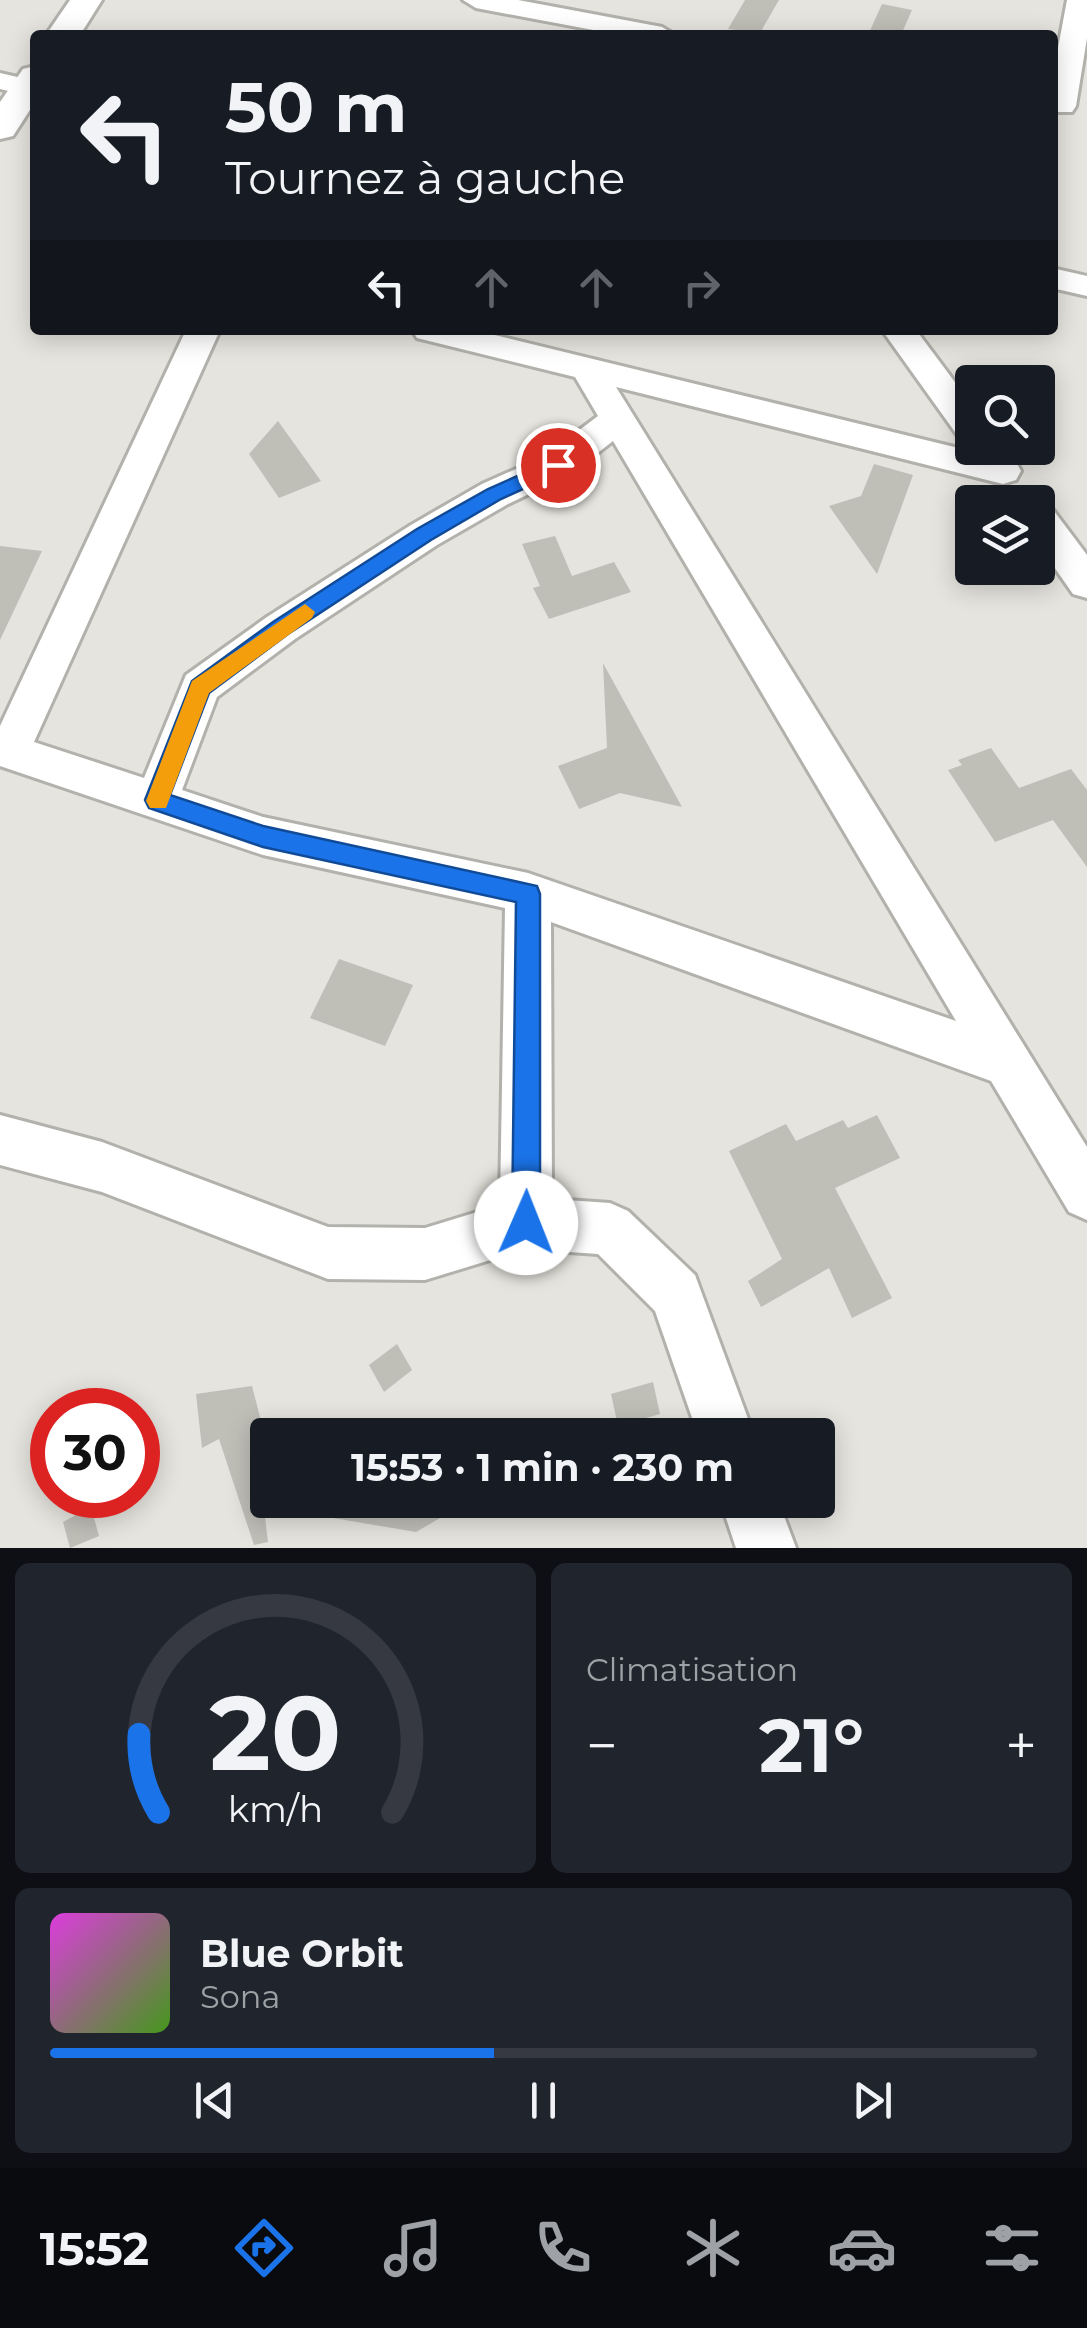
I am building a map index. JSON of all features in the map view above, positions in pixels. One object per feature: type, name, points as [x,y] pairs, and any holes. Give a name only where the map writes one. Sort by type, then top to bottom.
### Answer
[{"type":"main road","points":[[65,30],[86,0]]},
{"type":"main road","points":[[0,128],[21,81]]},
{"type":"street","points":[[476,0],[635,30]]},
{"type":"street","points":[[1067,107],[1080,0]]},
{"type":"street","points":[[1058,279],[1087,286]]},
{"type":"street","points":[[201,335],[4,750],[263,836],[528,894],[1007,1063]]},
{"type":"street","points":[[449,335],[955,450]]},
{"type":"street","points":[[903,335],[955,407]]},
{"type":"street","points":[[587,369],[1087,1194]]},
{"type":"street","points":[[157,800],[200,687],[280,628],[424,534],[494,494],[558,465],[618,420]]},
{"type":"street","points":[[1055,540],[1087,582]]},
{"type":"street","points":[[526,1223],[528,894]]},
{"type":"street","points":[[0,1140],[102,1168],[328,1253],[425,1254],[526,1223],[610,1229],[676,1294],[720,1418]]},
{"type":"street","points":[[755,1518],[766,1548]]},
{"type":"building","points":[[745,0],[779,0],[762,30],[728,29]]},
{"type":"building","points":[[882,4],[912,10],[903,30],[870,30]]},
{"type":"building","points":[[278,421],[321,481],[279,498],[249,454]]},
{"type":"building","points":[[874,464],[913,475],[877,574],[829,506],[861,496]]},
{"type":"building","points":[[555,536],[572,576],[614,562],[631,592],[549,619],[533,588],[540,586],[522,544]]},
{"type":"building","points":[[0,546],[42,551],[0,640]]},
{"type":"building","points":[[603,663],[682,807],[620,793],[579,809],[558,766],[607,748]]},
{"type":"building","points":[[991,748],[1019,788],[1071,769],[1087,790],[1087,867],[1053,820],[995,842],[948,770],[962,765],[958,760]]},
{"type":"building","points":[[339,959],[413,985],[385,1046],[310,1018]]},
{"type":"building","points":[[877,1115],[900,1158],[835,1188],[892,1298],[852,1318],[829,1268],[761,1307],[748,1281],[782,1259],[729,1151],[786,1124],[796,1141],[843,1120],[848,1128]]},
{"type":"building","points":[[397,1344],[412,1370],[384,1392],[369,1365]]},
{"type":"building","points":[[653,1382],[660,1414],[616,1418],[611,1394]]},
{"type":"building","points":[[252,1386],[260,1417],[250,1418],[250,1518],[265,1518],[268,1542],[254,1545],[219,1439],[202,1448],[196,1394]]},
{"type":"building","points":[[70,1518],[94,1518],[99,1536],[70,1548],[63,1522]]},
{"type":"building","points":[[333,1518],[440,1518],[416,1532]]},
{"type":"slow traffic","points":[[158,801],[200,687],[305,612]]},
{"type":"route","points":[[526,1223],[528,894],[263,836],[157,800],[200,687],[280,628],[424,534],[494,494],[558,465]]}]
